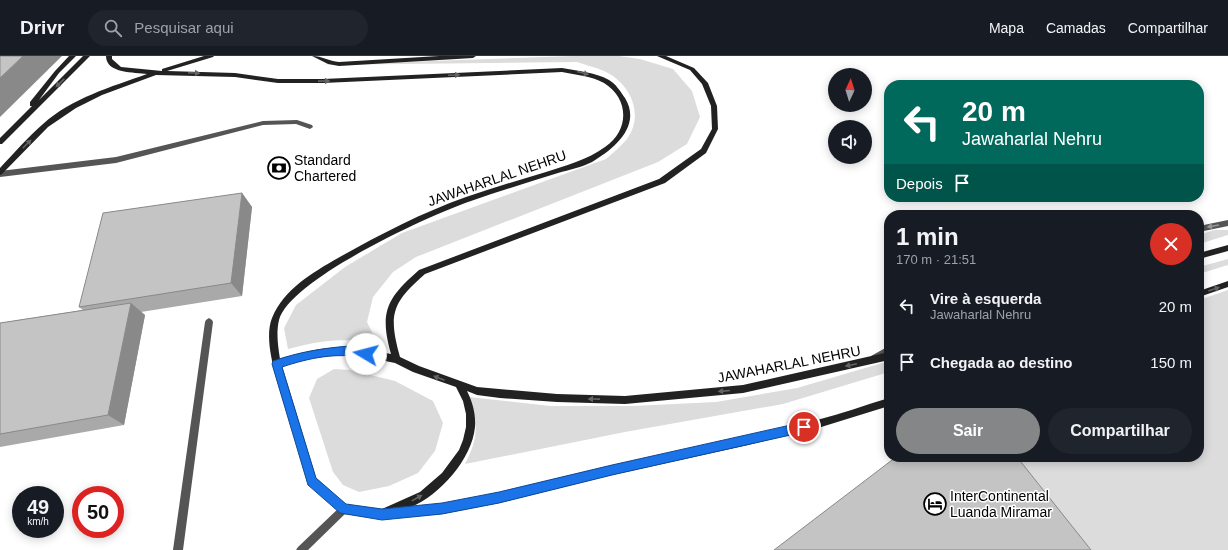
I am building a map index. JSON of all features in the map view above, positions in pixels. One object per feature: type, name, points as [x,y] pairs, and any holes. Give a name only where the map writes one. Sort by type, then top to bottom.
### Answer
[{"type":"main road","points":[[13,129],[57,72],[73,56]]},
{"type":"main road","points":[[0,142],[87,56]]},
{"type":"main road","name":"JAWAHARLAL NEHRU","points":[[109,56],[109,60],[119,69],[155,73],[235,75],[278,81],[323,81],[562,70],[580,72],[607,82],[617,91],[624,102],[627,112],[622,135],[609,148],[588,161],[468,199],[425,216],[380,238],[311,278],[291,295],[274,320],[273,339],[277,364],[312,481],[344,509]]},
{"type":"main road","points":[[0,173],[46,125],[74,106],[100,93],[155,73],[211,56]]},
{"type":"main road","points":[[315,56],[325,61],[338,64],[473,56]]},
{"type":"main road","points":[[396,360],[390,338],[388,319],[393,304],[406,286],[422,272],[662,181],[704,151],[715,129],[714,106],[705,83],[692,69],[660,56]]},
{"type":"main road","points":[[1204,255],[1228,248]]},
{"type":"main road","points":[[1204,292],[1228,284]]},
{"type":"main road","name":"JAWAHARLAL NEHRU","points":[[277,364],[299,357],[323,352],[350,351],[396,360],[460,386],[500,394],[625,400],[743,389],[884,357]]},
{"type":"main road","points":[[382,514],[420,498],[448,474],[463,454],[470,432],[468,402],[460,386]]},
{"type":"main road","points":[[344,509],[382,514],[442,509],[499,498],[612,470],[797,429],[884,403]]},
{"type":"lane","points":[[0,173],[116,160],[263,123],[297,122],[310,127]]},
{"type":"lane","points":[[1204,229],[1228,223]]},
{"type":"lane","points":[[178,550],[209,322]]},
{"type":"lane","points":[[869,361],[884,353]]},
{"type":"lane","points":[[301,550],[344,509]]},
{"type":"shaded area","points":[[573,56],[619,56],[640,59],[673,69],[692,91],[700,117],[687,144],[658,162],[416,257],[393,272],[373,297],[367,322],[379,346],[355,341],[334,340],[312,343],[288,349],[284,328],[296,305],[345,267],[402,233],[606,159],[627,139],[635,120],[632,100],[621,83],[604,71],[577,62],[318,65]]},
{"type":"shaded area","points":[[1214,230],[1228,230],[1228,235],[1204,242],[1204,233]]},
{"type":"shaded area","points":[[1228,259],[1228,265],[1204,272],[1204,266]]},
{"type":"shaded area","points":[[1228,290],[1228,550],[1069,550],[1000,462],[1204,462],[1204,298]]},
{"type":"shaded area","points":[[884,362],[884,374],[783,404],[625,432],[465,464],[473,447],[476,431],[476,423],[469,397],[550,406],[633,406],[716,402],[797,388]]},
{"type":"shaded area","points":[[334,369],[350,370],[395,381],[433,401],[443,423],[435,451],[418,473],[389,486],[359,492],[343,485],[333,472],[309,398],[317,379]]},
{"type":"building","points":[[0,56],[23,56],[0,78]]},
{"type":"building","points":[[242,193],[231,283],[79,307],[103,213]]},
{"type":"building","points":[[131,303],[108,415],[0,434],[0,323]]},
{"type":"building","name":"InterContinental Luanda Miramar","points":[[889,462],[1021,462],[1091,550],[774,550]]},
{"type":"place","name":"Standard Chartered","points":[[279,168]]},
{"type":"place","name":"InterContinental Luanda Miramar","points":[[935,504]]},
{"type":"route","points":[[366,354],[350,351],[323,352],[299,357],[277,364],[312,481],[344,509],[382,514],[442,509],[499,498],[612,470],[748,441],[804,427]]}]
